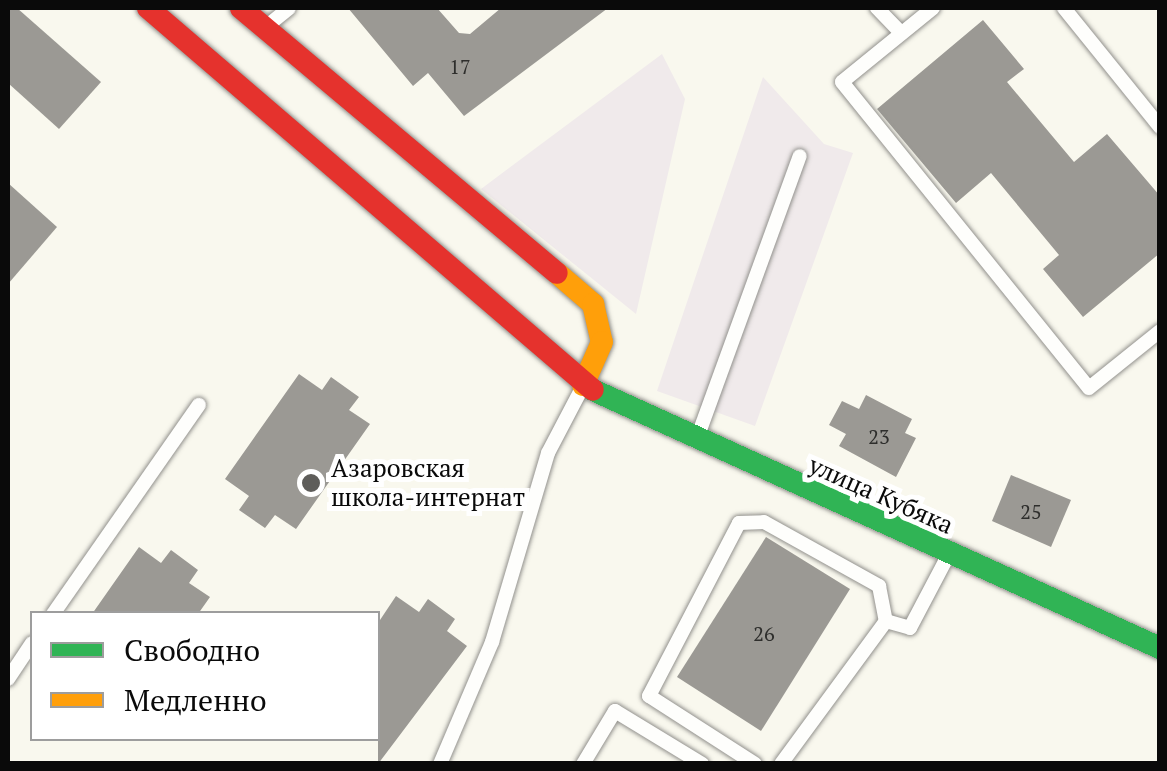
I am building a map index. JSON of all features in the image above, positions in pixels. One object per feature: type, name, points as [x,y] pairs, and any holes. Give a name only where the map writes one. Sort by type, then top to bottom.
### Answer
[{"type":"street","name":"улица Кубяка","points":[[148,8],[583,386],[696,442],[1160,648]]},
{"type":"street","points":[[241,8],[593,304],[602,342],[583,386]]},
{"type":"lane","points":[[265,28],[290,8]]},
{"type":"lane","points":[[876,8],[901,33]]},
{"type":"lane","points":[[934,8],[842,82],[1089,388],[1160,332]]},
{"type":"lane","points":[[1064,8],[1160,126]]},
{"type":"lane","points":[[696,442],[800,156]]},
{"type":"lane","points":[[440,764],[492,642],[548,453],[583,386]]},
{"type":"lane","points":[[55,611],[198,405]]},
{"type":"lane","points":[[755,764],[649,696],[740,523],[764,522],[880,586],[886,621],[781,764]]},
{"type":"lane","points":[[886,621],[910,628],[949,555]]},
{"type":"lane","points":[[8,678],[30,646]]},
{"type":"lane","points":[[584,764],[615,711],[702,764]]},
{"type":"shaded area","points":[[662,54],[685,99],[636,314],[481,189]]},
{"type":"shaded area","points":[[763,77],[824,144],[853,153],[755,426],[657,391]]},
{"type":"building","points":[[8,8],[17,8],[101,82],[59,129],[8,83]]},
{"type":"building","points":[[348,8],[437,8],[459,33],[470,34],[501,8],[608,8],[464,116],[428,73],[413,86]]},
{"type":"building","points":[[983,20],[1024,69],[1007,82],[1074,162],[1107,134],[1160,196],[1160,253],[1083,317],[1043,269],[1059,255],[991,173],[956,203],[877,109]]},
{"type":"building","points":[[8,183],[57,227],[8,284]]},
{"type":"building","points":[[299,374],[322,390],[331,377],[359,397],[349,410],[370,424],[296,529],[275,515],[265,528],[239,510],[249,496],[225,479]]},
{"type":"building","points":[[866,395],[912,419],[905,433],[916,438],[896,477],[839,446],[846,434],[829,425],[842,401],[859,409]]},
{"type":"building","points":[[1011,475],[1071,500],[1051,547],[992,521]]},
{"type":"building","points":[[766,537],[850,589],[761,731],[677,677]]},
{"type":"building","points":[[139,547],[161,563],[171,550],[198,570],[189,583],[210,597],[200,611],[94,611]]},
{"type":"building","points":[[396,596],[419,612],[428,599],[455,619],[447,631],[467,646],[378,764],[380,741],[380,620]]},
{"type":"traffic: fast","points":[[593,390],[1160,648]]},
{"type":"traffic: slow","points":[[557,273],[593,304],[602,342],[583,385]]},
{"type":"traffic: jam","points":[[148,8],[593,390]]},
{"type":"traffic: jam","points":[[241,8],[557,273]]},
{"type":"place","name":"Азаровская школа-интернат","points":[[311,483]]}]
